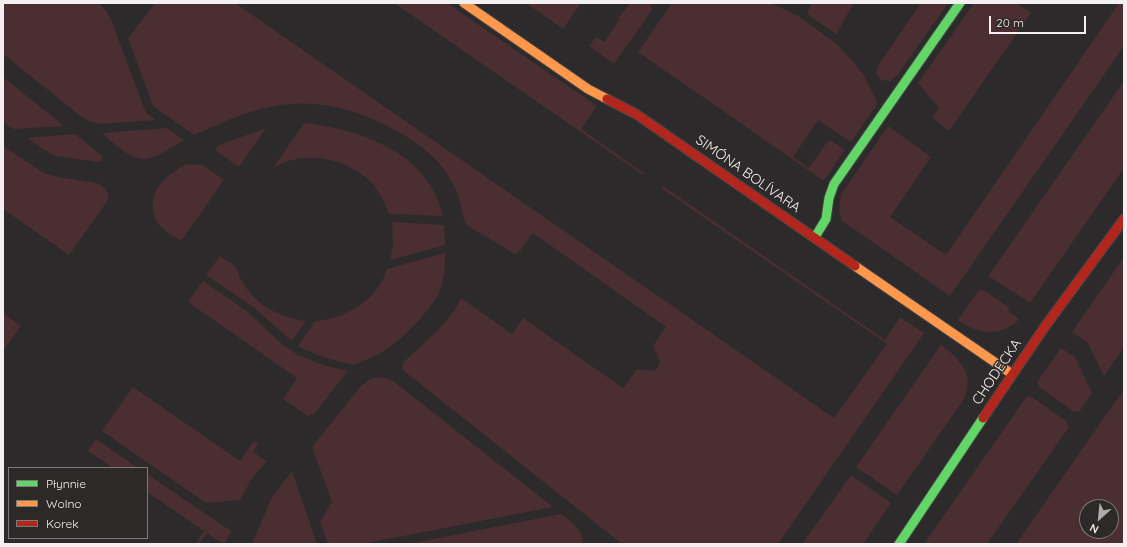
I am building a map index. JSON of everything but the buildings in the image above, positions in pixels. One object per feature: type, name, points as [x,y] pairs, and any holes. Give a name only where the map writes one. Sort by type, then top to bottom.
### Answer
[{"type":"street","name":"SIMÓNA BOLÍVARA","points":[[464,3],[588,89],[636,114],[1012,374]]},
{"type":"street","points":[[815,237],[826,219],[829,198],[834,184],[960,3]]},
{"type":"street","name":"CHODECKA","points":[[899,544],[1012,374],[1124,219]]},
{"type":"shaded area","points":[[3,3],[98,3],[106,11],[112,22],[146,113],[156,120],[100,124],[83,118],[3,54]]},
{"type":"shaded area","points":[[152,3],[235,3],[834,418],[887,344],[661,188],[663,186],[885,340],[900,317],[924,333],[778,544],[622,544],[404,371],[402,366],[408,358],[444,324],[458,305],[461,298],[512,334],[523,318],[623,388],[637,369],[652,371],[657,369],[660,361],[653,346],[666,327],[533,233],[519,252],[515,254],[468,226],[464,220],[459,198],[447,174],[438,162],[426,151],[398,132],[358,113],[341,108],[307,103],[271,106],[246,113],[194,135],[153,106],[128,38],[154,5]]},
{"type":"shaded area","points":[[394,3],[447,3],[597,106],[581,129],[644,173],[643,175]]},
{"type":"shaded area","points":[[531,3],[581,3],[563,29],[529,5]]},
{"type":"shaded area","points":[[630,3],[648,3],[651,5],[652,10],[614,64],[589,46],[596,37],[604,42],[620,19],[619,17]]},
{"type":"shaded area","points":[[672,3],[771,3],[798,16],[838,45],[854,63],[863,74],[876,99],[876,106],[851,142],[818,120],[793,157],[809,168],[827,142],[832,141],[845,150],[824,181],[638,52]]},
{"type":"shaded area","points":[[812,3],[854,3],[836,34],[808,15],[808,11]]},
{"type":"shaded area","points":[[921,3],[948,3],[897,76],[890,81],[881,80],[876,73],[879,64]]},
{"type":"shaded area","points":[[974,3],[1016,3],[1031,13],[949,131],[932,118],[939,108],[918,83]]},
{"type":"shaded area","points":[[1119,3],[1124,3],[1124,46],[950,296],[841,220],[839,204],[842,193],[888,126],[931,157],[890,217],[946,255]]},
{"type":"shaded area","points":[[3,77],[64,126],[14,129],[3,122]]},
{"type":"shaded area","points":[[1124,81],[1124,168],[1030,303],[989,275]]},
{"type":"shaded area","points":[[304,123],[348,131],[369,138],[390,148],[408,160],[423,176],[435,194],[443,216],[389,214],[382,197],[371,182],[361,174],[337,162],[311,158],[297,159],[285,162],[273,168]]},
{"type":"shaded area","points":[[167,128],[184,140],[159,155],[144,159],[137,158],[124,152],[102,133]]},
{"type":"shaded area","points":[[266,128],[239,167],[215,150],[219,145]]},
{"type":"shaded area","points":[[75,134],[101,155],[103,158],[101,161],[98,162],[56,156],[27,138]]},
{"type":"shaded area","points":[[3,146],[44,173],[58,177],[97,183],[106,190],[108,200],[69,255],[3,209]]},
{"type":"shaded area","points":[[188,164],[203,165],[224,180],[181,241],[159,225],[154,214],[153,200],[158,186],[169,175]]},
{"type":"shaded area","points":[[392,222],[444,225],[445,245],[390,260],[393,247]]},
{"type":"shaded area","points":[[445,253],[443,281],[436,298],[415,325],[389,348],[358,364],[352,364],[327,358],[298,346],[315,321],[349,312],[368,299],[383,280],[387,269]]},
{"type":"shaded area","points":[[220,256],[235,267],[245,287],[259,302],[281,315],[306,321],[292,341],[253,307],[206,275]]},
{"type":"shaded area","points":[[1124,257],[1124,347],[1104,376],[1087,342],[1072,332]]},
{"type":"shaded area","points":[[203,281],[248,312],[283,345],[298,355],[324,365],[348,371],[313,415],[311,414],[309,417],[283,399],[297,378],[188,302]]},
{"type":"shaded area","points":[[984,290],[1008,307],[1009,312],[1019,319],[1013,325],[1005,329],[989,332],[981,331],[965,325],[958,320],[978,291]]},
{"type":"shaded area","points":[[3,313],[21,326],[3,351]]},
{"type":"shaded area","points":[[941,345],[960,362],[964,368],[968,382],[967,390],[964,399],[897,495],[856,467]]},
{"type":"shaded area","points":[[1061,348],[1075,357],[1092,393],[1079,412],[1073,411],[1039,387],[1037,382]]},
{"type":"shaded area","points":[[380,377],[392,380],[553,507],[362,544],[328,544],[320,522],[332,502],[312,447],[361,386],[370,379]]},
{"type":"shaded area","points":[[133,387],[240,461],[254,441],[258,443],[253,452],[267,461],[252,478],[240,500],[206,503],[102,431]]},
{"type":"shaded area","points":[[1124,389],[1124,544],[1016,544]]},
{"type":"shaded area","points":[[1027,396],[1032,397],[1066,421],[1069,427],[987,544],[924,544]]},
{"type":"shaded area","points":[[96,439],[137,467],[112,467],[88,451]]},
{"type":"shaded area","points":[[292,471],[317,544],[252,544],[271,499]]},
{"type":"shaded area","points":[[148,475],[231,531],[225,544],[207,533],[199,544],[195,544],[204,531],[148,493]]},
{"type":"shaded area","points":[[851,475],[891,503],[863,544],[802,544]]},
{"type":"shaded area","points":[[561,514],[573,523],[579,530],[583,539],[583,544],[408,544]]},
{"type":"traffic: fast","points":[[815,237],[826,219],[829,198],[834,184],[960,3]]},
{"type":"traffic: fast","points":[[899,544],[983,418]]},
{"type":"traffic: slow","points":[[464,3],[588,89],[607,99]]},
{"type":"traffic: slow","points":[[855,266],[1012,374]]},
{"type":"traffic: jam","points":[[607,99],[636,114],[855,266]]},
{"type":"traffic: jam","points":[[983,418],[1046,325],[1124,219]]}]
